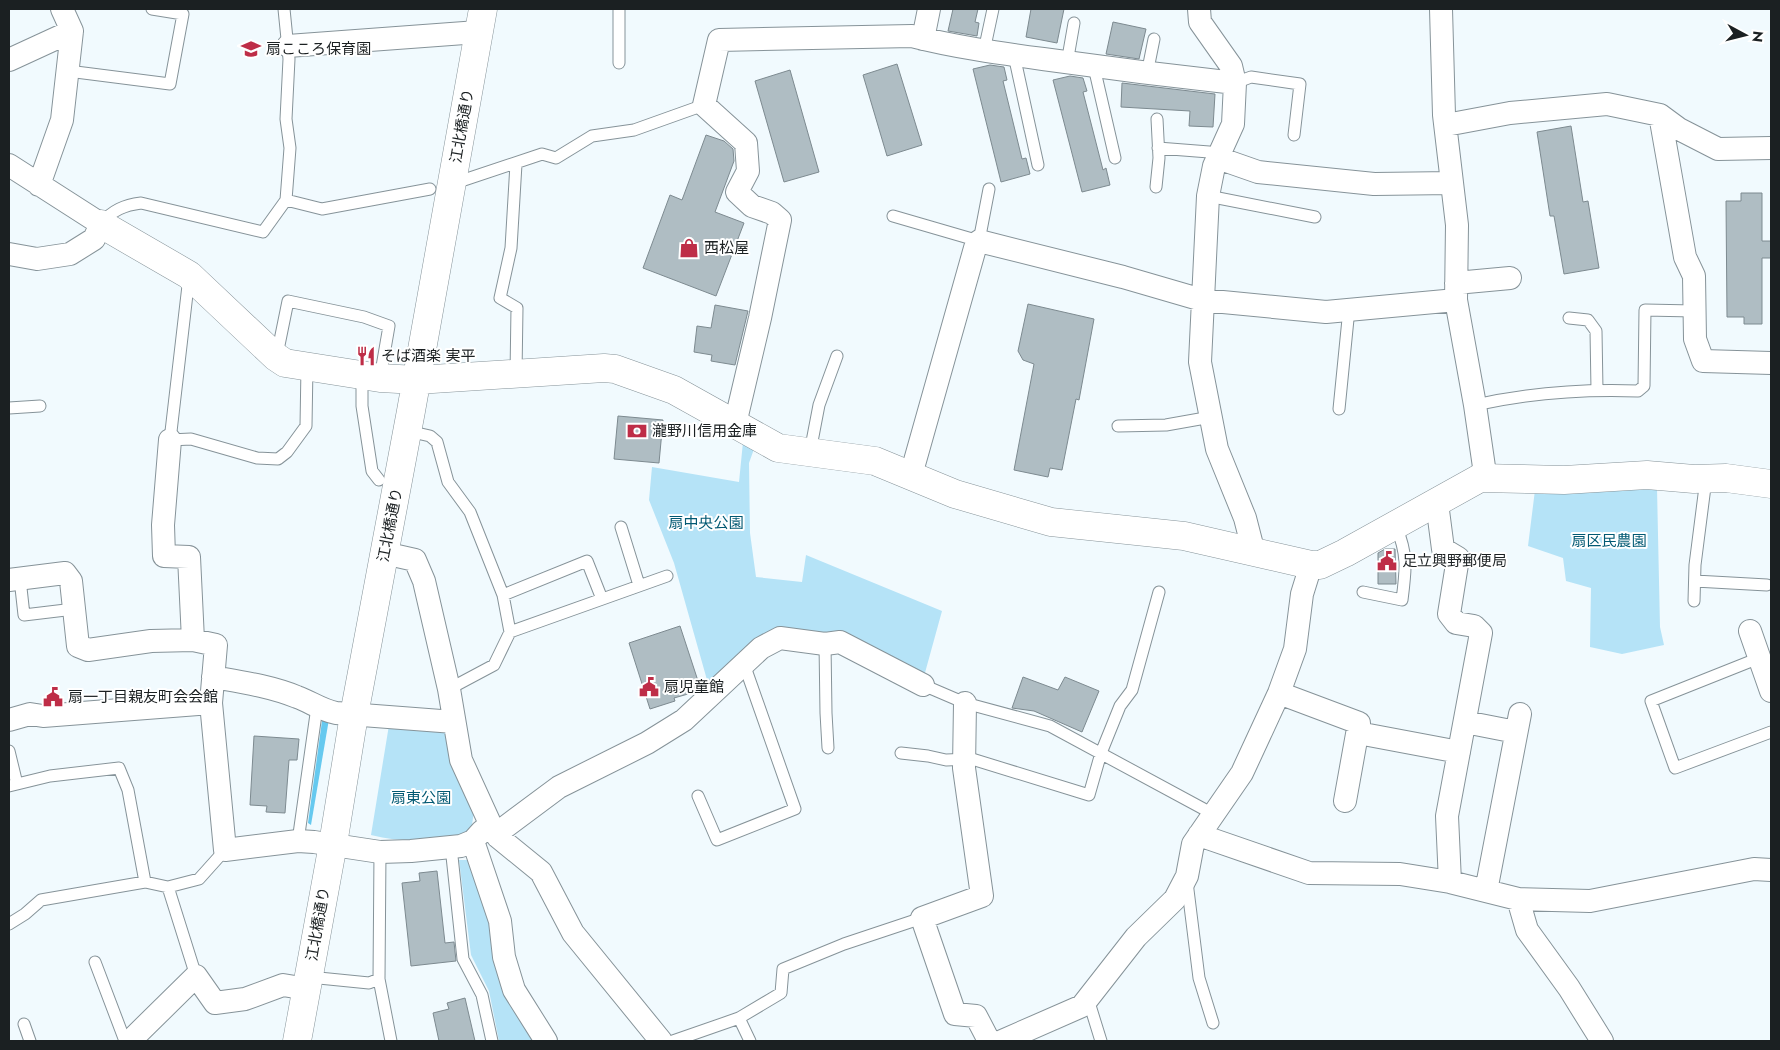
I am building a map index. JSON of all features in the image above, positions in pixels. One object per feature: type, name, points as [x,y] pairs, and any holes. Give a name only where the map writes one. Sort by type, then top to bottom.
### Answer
[{"type":"street","points":[[39,185],[62,120],[72,32],[62,9]]},
{"type":"street","points":[[923,39],[929,9]]},
{"type":"street","points":[[1199,9],[1200,22],[1231,66],[1235,83],[1233,124],[1214,166],[1208,196],[1200,362],[1217,449],[1245,518],[1254,553]]},
{"type":"street","points":[[1441,9],[1446,124],[1457,225],[1456,292],[1484,467],[1489,478]]},
{"type":"street","points":[[288,46],[480,20]]},
{"type":"street","name":"江北橋通り","points":[[297,1041],[333,844],[354,715],[417,380],[441,186],[480,20]]},
{"type":"street","points":[[9,60],[72,32]]},
{"type":"street","points":[[735,424],[760,318],[780,220],[772,213],[752,206],[737,192],[748,171],[746,143],[704,105],[719,40],[912,36],[931,42],[984,51],[1147,74],[1235,83]]},
{"type":"street","points":[[1446,124],[1510,113],[1607,104],[1660,115],[1679,129],[1718,149],[1771,148]]},
{"type":"street","points":[[1660,115],[1685,258],[1694,276],[1695,339],[1703,361],[1771,363]]},
{"type":"street","points":[[1218,158],[1258,172],[1374,184],[1452,183]]},
{"type":"street","points":[[9,165],[101,224],[189,275],[276,357],[286,363],[371,376],[417,380],[604,368],[615,370],[674,390],[778,448],[875,461],[956,494],[1051,522],[1184,536],[1254,553],[1311,565],[1320,565],[1396,526],[1475,480],[1489,478],[1564,480],[1646,475],[1694,479],[1726,478],[1771,484]]},
{"type":"street","points":[[9,254],[37,259],[70,254],[94,239],[101,224]]},
{"type":"street","points":[[911,475],[975,248],[979,241],[1123,277],[1202,300],[1326,312],[1456,292],[1510,278]]},
{"type":"street","points":[[170,440],[163,525],[164,556],[189,556],[193,640]]},
{"type":"street","points":[[1437,503],[1443,549],[1458,558],[1449,614],[1456,623],[1474,626],[1481,633],[1447,816],[1450,882]]},
{"type":"street","points":[[384,553],[415,560],[424,581],[448,689],[460,760],[493,830],[498,837],[541,872],[574,933],[661,1041]]},
{"type":"street","points":[[1002,1041],[1082,1006],[1136,937],[1176,899],[1187,876],[1193,844],[1242,773],[1279,693],[1295,649],[1302,594],[1311,565]]},
{"type":"street","points":[[14,579],[65,573],[71,581],[78,646],[88,650],[151,642],[193,640],[216,644],[211,703],[225,850],[298,841],[333,844],[380,852],[461,846],[473,841],[482,831],[504,828],[559,787],[647,743],[684,720],[761,648],[780,638],[825,644],[840,642],[923,685]]},
{"type":"street","points":[[1750,631],[1764,664],[1771,691]]},
{"type":"street","points":[[213,676],[297,697],[324,711],[454,722]]},
{"type":"street","points":[[1279,693],[1360,723],[1345,801]]},
{"type":"street","points":[[9,720],[30,714],[43,716],[211,703]]},
{"type":"street","points":[[965,703],[964,768],[982,896],[922,918],[955,1014],[976,1016],[988,1038],[992,1041]]},
{"type":"street","points":[[1465,722],[1518,723],[1486,891]]},
{"type":"street","points":[[1358,733],[1459,752]]},
{"type":"street","points":[[1199,834],[1309,872],[1400,874],[1450,882],[1518,900],[1590,901],[1754,869],[1771,870]]},
{"type":"street","points":[[473,841],[500,921],[504,957],[514,990],[546,1041]]},
{"type":"street","points":[[1518,900],[1527,930],[1569,988],[1602,1041]]},
{"type":"street","points":[[130,1041],[196,976],[215,1003],[245,999],[284,985],[308,983]]},
{"type":"lane","points":[[68,71],[170,84],[183,14],[152,9]]},
{"type":"lane","points":[[101,224],[118,209],[130,204],[142,204],[263,232],[286,200],[290,148],[286,119],[289,59],[284,9]]},
{"type":"lane","points":[[619,9],[619,63]]},
{"type":"lane","points":[[984,51],[993,9]]},
{"type":"lane","points":[[1067,63],[1074,23]]},
{"type":"lane","points":[[1147,74],[1154,39]]},
{"type":"lane","points":[[1014,55],[1038,165]]},
{"type":"lane","points":[[1094,66],[1115,158]]},
{"type":"lane","points":[[1235,83],[1251,77],[1300,84],[1294,135]]},
{"type":"lane","points":[[286,200],[322,209],[441,186],[516,164],[542,154],[556,158],[592,136],[634,130],[696,106],[704,105]]},
{"type":"lane","points":[[1156,187],[1157,119]]},
{"type":"lane","points":[[1158,148],[1209,152],[1218,158]]},
{"type":"lane","points":[[516,164],[511,248],[500,298],[517,308],[516,374]]},
{"type":"lane","points":[[893,216],[979,241],[989,188]]},
{"type":"lane","points":[[1208,196],[1315,217]]},
{"type":"lane","points":[[189,275],[170,440],[191,439],[257,458],[278,459],[287,452],[306,426],[306,366]]},
{"type":"lane","points":[[276,357],[288,301],[364,317],[389,326],[371,376],[364,416],[372,471],[378,480]]},
{"type":"lane","points":[[1339,409],[1349,309]]},
{"type":"lane","points":[[1475,405],[1548,393],[1597,390],[1638,391],[1644,386],[1645,310],[1694,311]]},
{"type":"lane","points":[[1569,318],[1588,320],[1596,331],[1597,390]]},
{"type":"lane","points":[[810,452],[819,405],[837,356]]},
{"type":"lane","points":[[9,408],[40,406]]},
{"type":"lane","points":[[1118,426],[1166,425],[1211,417]]},
{"type":"lane","points":[[408,431],[430,436],[437,442],[448,482],[470,512],[503,595],[510,632],[494,665],[448,689]]},
{"type":"lane","points":[[1694,601],[1695,566],[1706,479]]},
{"type":"lane","points":[[1363,592],[1402,600],[1406,571],[1403,545],[1396,526]]},
{"type":"lane","points":[[620,527],[640,585]]},
{"type":"lane","points":[[503,595],[587,561],[602,598]]},
{"type":"lane","points":[[510,632],[667,576]]},
{"type":"lane","points":[[14,579],[24,615],[74,609]]},
{"type":"lane","points":[[1695,581],[1766,585]]},
{"type":"lane","points":[[901,754],[928,756],[946,760],[972,758],[1089,795],[1101,753],[1120,706],[1132,690],[1159,592]]},
{"type":"lane","points":[[825,644],[828,748]]},
{"type":"lane","points":[[698,796],[717,840],[794,809],[744,664]]},
{"type":"lane","points":[[1764,664],[1651,701],[1675,768],[1771,732]]},
{"type":"lane","points":[[923,685],[965,703],[1050,726],[1213,814]]},
{"type":"lane","points":[[298,841],[317,707]]},
{"type":"lane","points":[[9,751],[13,785],[50,776],[119,768],[128,790],[145,882]]},
{"type":"lane","points":[[451,847],[463,959],[482,995],[492,1041]]},
{"type":"lane","points":[[9,924],[41,900],[145,882],[168,887],[199,879],[225,850]]},
{"type":"lane","points":[[380,852],[379,979],[391,1041]]},
{"type":"lane","points":[[1187,876],[1199,978],[1213,1022]]},
{"type":"lane","points":[[168,887],[196,976]]},
{"type":"lane","points":[[673,1041],[740,1018],[780,993],[784,969],[844,944],[922,918]]},
{"type":"lane","points":[[95,962],[125,1041]]},
{"type":"lane","points":[[308,983],[369,983],[379,979]]},
{"type":"lane","points":[[1088,999],[1101,1041]]},
{"type":"lane","points":[[740,1018],[750,1041]]},
{"type":"lane","points":[[24,1024],[30,1041]]},
{"type":"green space","name":"扇中央公園","points":[[743,442],[754,449],[749,463],[750,533],[756,577],[802,582],[806,555],[942,611],[923,680],[778,631],[709,687],[674,563],[649,500],[652,467],[739,482]]},
{"type":"green space","name":"扇区民農園","points":[[1657,488],[1660,627],[1664,645],[1622,654],[1590,647],[1591,588],[1566,581],[1563,558],[1528,546],[1535,490]]},
{"type":"green space","name":"扇東公園","points":[[389,725],[446,730],[474,811],[472,825],[461,838],[405,840],[371,835]]},
{"type":"green space","points":[[459,860],[471,860],[535,1041],[499,1041],[489,991],[471,955]]},
{"type":"shaded area","points":[[329,719],[311,825],[308,823],[322,721]]},
{"type":"building","points":[[953,9],[978,9],[975,22],[979,23],[977,36],[948,31]]},
{"type":"building","points":[[1031,9],[1064,9],[1057,43],[1026,37]]},
{"type":"building","points":[[1113,22],[1146,29],[1139,59],[1106,54]]},
{"type":"building","points":[[897,64],[922,145],[887,156],[863,75]]},
{"type":"building","points":[[990,65],[1004,67],[1007,80],[1003,81],[1022,159],[1026,158],[1030,174],[1001,182],[973,69]]},
{"type":"building","points":[[790,70],[819,172],[784,182],[755,81]]},
{"type":"building","points":[[1070,76],[1083,78],[1087,91],[1083,92],[1103,170],[1106,168],[1110,185],[1082,192],[1053,80]]},
{"type":"building","points":[[1122,83],[1215,94],[1213,127],[1189,126],[1190,111],[1121,107]]},
{"type":"building","points":[[1571,126],[1583,202],[1588,201],[1599,268],[1564,274],[1554,216],[1550,216],[1537,132]]},
{"type":"building","points":[[706,135],[724,141],[733,149],[734,161],[715,212],[744,223],[716,296],[643,268],[670,195],[682,200]]},
{"type":"building","points":[[1741,193],[1762,193],[1762,241],[1771,241],[1771,258],[1762,258],[1762,324],[1744,324],[1744,317],[1727,317],[1726,201],[1741,201]]},
{"type":"building","points":[[1028,304],[1094,319],[1079,400],[1076,399],[1062,470],[1050,468],[1048,477],[1014,470],[1034,364],[1023,360],[1018,351]]},
{"type":"building","points":[[715,305],[748,311],[735,365],[711,361],[712,355],[694,352],[697,326],[711,328]]},
{"type":"building","points":[[618,416],[663,420],[659,463],[614,459]]},
{"type":"building","points":[[1385,549],[1395,549],[1396,584],[1378,584],[1378,553]]},
{"type":"building","points":[[680,626],[700,687],[695,692],[674,698],[675,701],[650,709],[629,643]]},
{"type":"building","points":[[1023,677],[1058,690],[1065,677],[1099,691],[1082,732],[1034,711],[1012,708]]},
{"type":"building","points":[[254,736],[299,739],[297,760],[289,760],[285,813],[266,812],[267,806],[250,805]]},
{"type":"building","points":[[437,871],[445,943],[454,942],[456,961],[411,966],[402,883],[420,881],[419,873]]},
{"type":"building","points":[[465,998],[475,1041],[439,1041],[433,1013],[449,1009],[447,1003]]},
{"type":"place","name":"扇こころ保育園","points":[[251,49]]},
{"type":"place","name":"西松屋","points":[[689,248]]},
{"type":"place","name":"そば酒楽 実平","points":[[366,356]]},
{"type":"place","name":"瀧野川信用金庫","points":[[637,431]]},
{"type":"place","name":"足立興野郵便局","points":[[1387,561]]},
{"type":"place","name":"扇児童館","points":[[649,687]]},
{"type":"place","name":"扇一丁目親友町会会館","points":[[53,697]]}]
